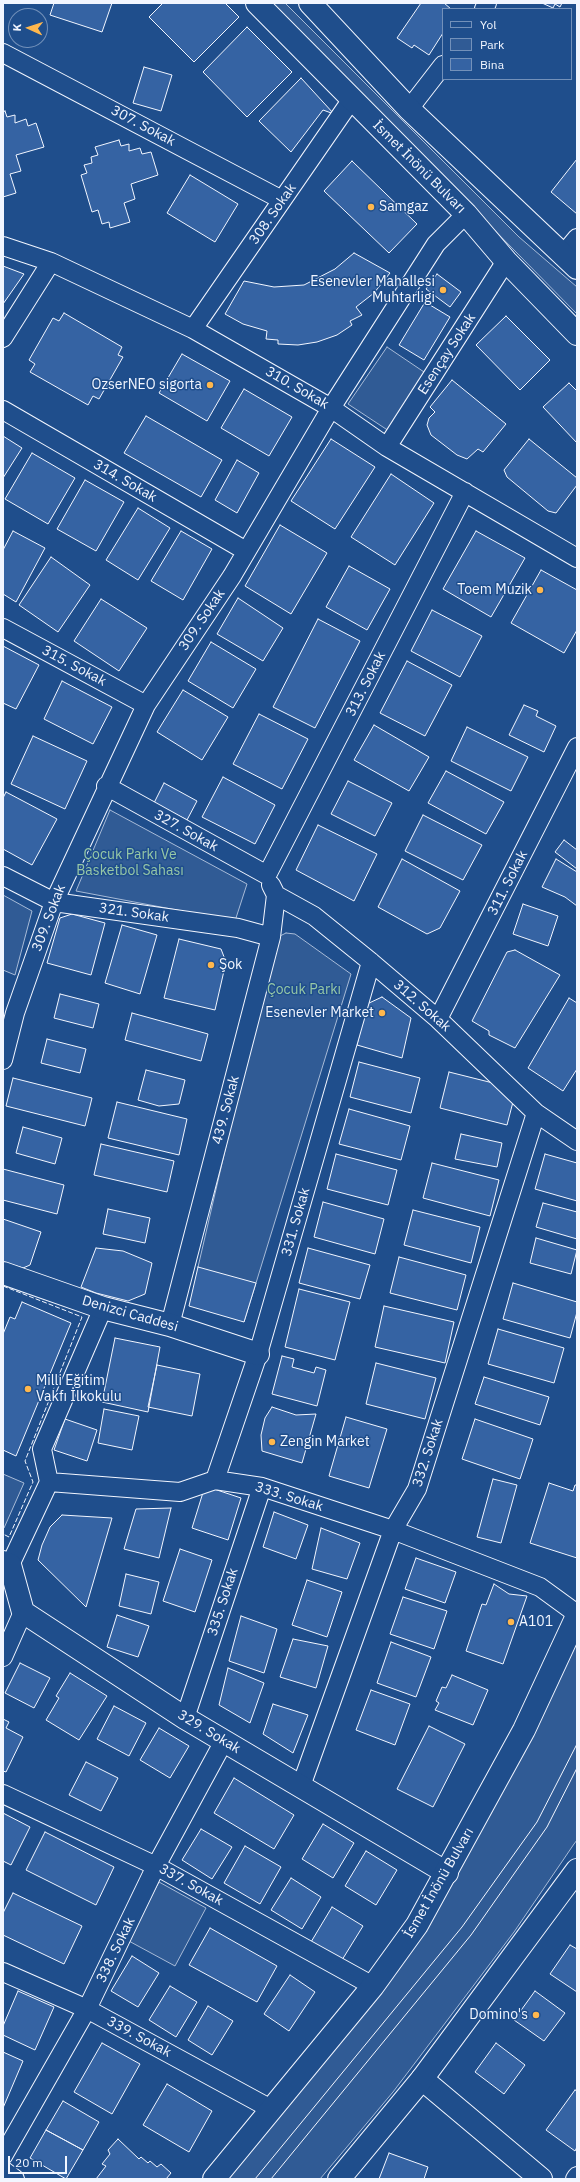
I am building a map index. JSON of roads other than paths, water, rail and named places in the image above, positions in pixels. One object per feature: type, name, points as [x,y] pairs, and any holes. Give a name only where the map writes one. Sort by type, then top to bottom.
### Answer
[{"type":"main road","name":"İsmet İnönü Bulvarı","points":[[258,3],[466,214],[506,261],[577,334]]},
{"type":"main road","points":[[310,3],[410,109],[570,262]]},
{"type":"main road","name":"Denizci Caddesi","points":[[3,1273],[104,1308],[170,1324],[258,1354]]},
{"type":"main road","points":[[6,1564],[23,1612]]},
{"type":"main road","name":"329. Sokak","points":[[23,1612],[185,1718],[447,1873]]},
{"type":"main road","name":"İsmet İnönü Bulvarı","points":[[214,2179],[373,1986],[418,1925],[524,1730],[577,1615]]},
{"type":"main road","points":[[339,2179],[422,2079],[577,1870]]},
{"type":"main road","points":[[422,2079],[541,2179]]},
{"type":"street","name":"307. Sokak","points":[[3,53],[282,200]]},
{"type":"street","points":[[410,109],[442,66]]},
{"type":"street","name":"308. Sokak","points":[[193,329],[352,99]]},
{"type":"street","name":"309. Sokak","points":[[3,1060],[9,1010],[54,902],[106,786],[146,705],[232,576],[331,408],[436,244],[466,214]]},
{"type":"street","points":[[570,262],[577,238]]},
{"type":"street","name":"310. Sokak","points":[[3,246],[51,262],[193,329],[331,408],[387,447],[577,558]]},
{"type":"street","name":"Esençay Sokak","points":[[387,447],[506,261]]},
{"type":"street","points":[[3,338],[51,262]]},
{"type":"street","name":"314. Sokak","points":[[3,410],[246,551]]},
{"type":"street","name":"313. Sokak","points":[[267,875],[465,492]]},
{"type":"street","name":"315. Sokak","points":[[3,628],[146,705]]},
{"type":"street","name":"311. Sokak","points":[[438,1019],[577,747]]},
{"type":"street","name":"327. Sokak","points":[[106,786],[267,875]]},
{"type":"street","points":[[267,875],[276,895]]},
{"type":"street","name":"321. Sokak","points":[[3,876],[54,902],[238,928],[271,937]]},
{"type":"street","name":"312. Sokak","points":[[276,895],[314,916],[371,962],[438,1019],[536,1113],[577,1141]]},
{"type":"street","name":"439. Sokak","points":[[170,1324],[271,937],[276,895]]},
{"type":"street","name":"331. Sokak","points":[[215,1480],[258,1354],[371,962]]},
{"type":"street","name":"332. Sokak","points":[[301,1786],[393,1530],[417,1489],[536,1113]]},
{"type":"street","points":[[6,1564],[49,1482],[42,1449],[104,1308]]},
{"type":"street","name":"333. Sokak","points":[[49,1482],[180,1492],[215,1480],[262,1487],[393,1530],[540,1587],[577,1615]]},
{"type":"street","name":"335. Sokak","points":[[185,1718],[262,1487]]},
{"type":"street","points":[[3,1657],[23,1612]]},
{"type":"street","name":"338. Sokak","points":[[3,2156],[87,2009],[156,1866],[224,1741]]},
{"type":"street","name":"337. Sokak","points":[[3,1794],[156,1866],[373,1986]]},
{"type":"street","name":"339. Sokak","points":[[3,1972],[87,2009],[271,2109]]},
{"type":"street","points":[[3,2170],[15,2179]]},
{"type":"tram line","points":[[255,2179],[462,1927],[537,1822],[577,1744]]},
{"type":"tram line","points":[[271,2179],[471,1935],[547,1827],[577,1768]]},
{"type":"place","name":"Samgaz","points":[[371,207]]},
{"type":"place","name":"Esenevler Mahallesi Muhtarligi","points":[[443,290]]},
{"type":"place","name":"OzserNEO sigorta","points":[[210,385]]},
{"type":"place","name":"Toem Muzik","points":[[540,590]]},
{"type":"place","name":"Şok","points":[[211,965]]},
{"type":"place","name":"Esenevler Market","points":[[382,1013]]},
{"type":"place","name":"Milli Eğitim Vakfı İlkokulu","points":[[28,1389]]},
{"type":"place","name":"Zengin Market","points":[[272,1442]]},
{"type":"place","name":"A101","points":[[511,1622]]},
{"type":"place","name":"Domino's","points":[[536,2015]]},
{"type":"park label","name":"Çocuk Parkı Ve Basketbol Sahası","points":[[130,864]]},
{"type":"park label","name":"Çocuk Parkı","points":[[304,990]]}]
